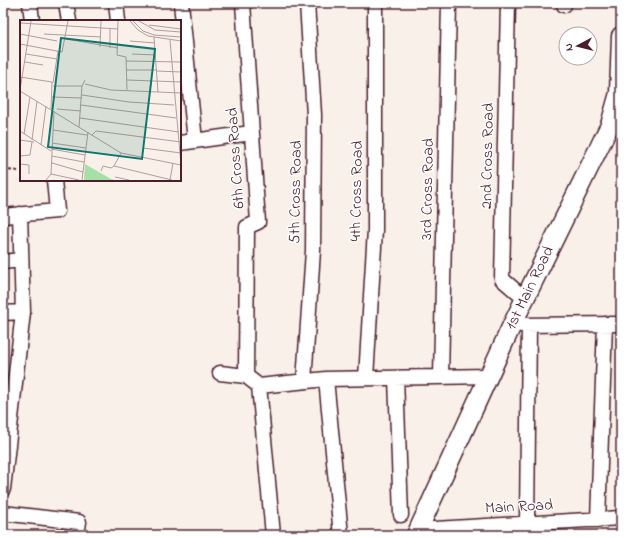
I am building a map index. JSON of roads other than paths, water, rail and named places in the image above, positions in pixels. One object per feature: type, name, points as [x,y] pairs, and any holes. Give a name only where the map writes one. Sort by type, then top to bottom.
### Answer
[{"type":"street","points":[[30,3],[32,20]]},
{"type":"street","points":[[66,3],[69,20]]},
{"type":"street","points":[[116,3],[118,20]]},
{"type":"street","points":[[181,3],[194,141]]},
{"type":"street","name":"6th Cross Road","points":[[243,3],[258,222],[247,227],[246,376]]},
{"type":"street","name":"5th Cross Road","points":[[304,381],[312,251],[314,122],[307,3]]},
{"type":"street","name":"4th Cross Road","points":[[366,378],[375,230],[375,3]]},
{"type":"street","name":"3rd Cross Road","points":[[441,377],[449,3]]},
{"type":"street","name":"2nd Cross Road","points":[[508,3],[502,279],[525,299]]},
{"type":"street","name":"1st Main Road","points":[[417,532],[489,376],[521,325],[525,299],[615,127],[619,93],[621,36]]},
{"type":"street","points":[[181,143],[251,134]]},
{"type":"street","points":[[3,216],[57,211],[54,181]]},
{"type":"street","points":[[3,489],[23,312],[20,214]]},
{"type":"street","points":[[3,262],[21,260]]},
{"type":"street","points":[[3,313],[23,312]]},
{"type":"street","points":[[598,520],[605,324]]},
{"type":"street","points":[[527,524],[521,325],[621,324]]},
{"type":"street","points":[[220,373],[246,376],[259,386],[326,379],[489,376]]},
{"type":"street","points":[[396,378],[401,515]]},
{"type":"street","points":[[326,379],[341,535]]},
{"type":"street","points":[[259,386],[273,535]]},
{"type":"street","points":[[3,513],[79,522],[77,535]]},
{"type":"street","name":"Main Road","points":[[417,532],[621,518]]}]
